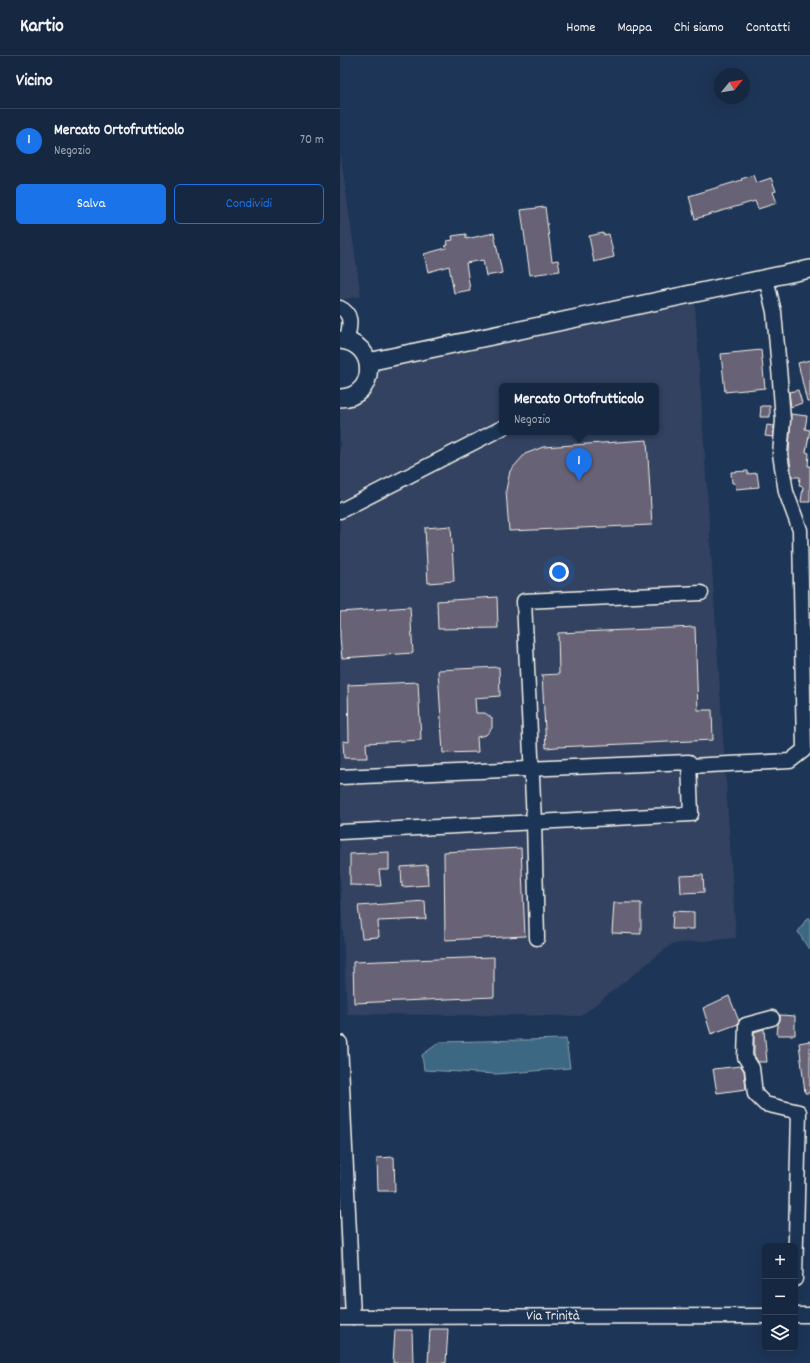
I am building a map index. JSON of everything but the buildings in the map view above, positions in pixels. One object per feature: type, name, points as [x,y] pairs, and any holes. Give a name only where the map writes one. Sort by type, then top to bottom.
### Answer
[{"type":"main road","points":[[368,362],[810,269]]},
{"type":"main road","points":[[340,398],[350,396],[358,392],[368,379],[369,370],[366,355],[361,348],[354,343],[343,340]]},
{"type":"street","points":[[689,766],[790,761],[804,750],[800,530],[786,492],[780,454],[783,420],[780,380],[774,312],[766,278]]},
{"type":"street","points":[[340,308],[348,314],[350,320],[343,340]]},
{"type":"street","points":[[340,511],[499,430]]},
{"type":"street","points":[[537,938],[534,822],[524,601],[700,593]]},
{"type":"street","points":[[340,777],[689,762],[691,814],[340,832]]},
{"type":"street","points":[[772,1018],[746,1025],[745,1056],[752,1068],[755,1094],[765,1104],[804,1111],[797,1243]]},
{"type":"street","points":[[340,1043],[347,1317]]},
{"type":"street","points":[[798,1315],[810,1315]]},
{"type":"street","name":"Via Trinità","points":[[347,1317],[762,1316]]},
{"type":"shaded area","points":[[340,151],[361,296],[340,300]]},
{"type":"shaded area","points":[[695,304],[736,938],[672,944],[581,1016],[347,1014],[340,874],[340,404],[374,376],[378,370],[394,362]]},
{"type":"shaded area","points":[[807,918],[810,918],[810,948],[808,948],[798,932]]},
{"type":"shaded area","points":[[566,1039],[570,1068],[497,1074],[424,1070],[422,1055],[440,1042]]},
{"type":"shaded area","points":[[340,1172],[348,1323],[340,1323]]},
{"type":"place","name":"Mercato Ortofrutticolo","points":[[579,481]]}]
